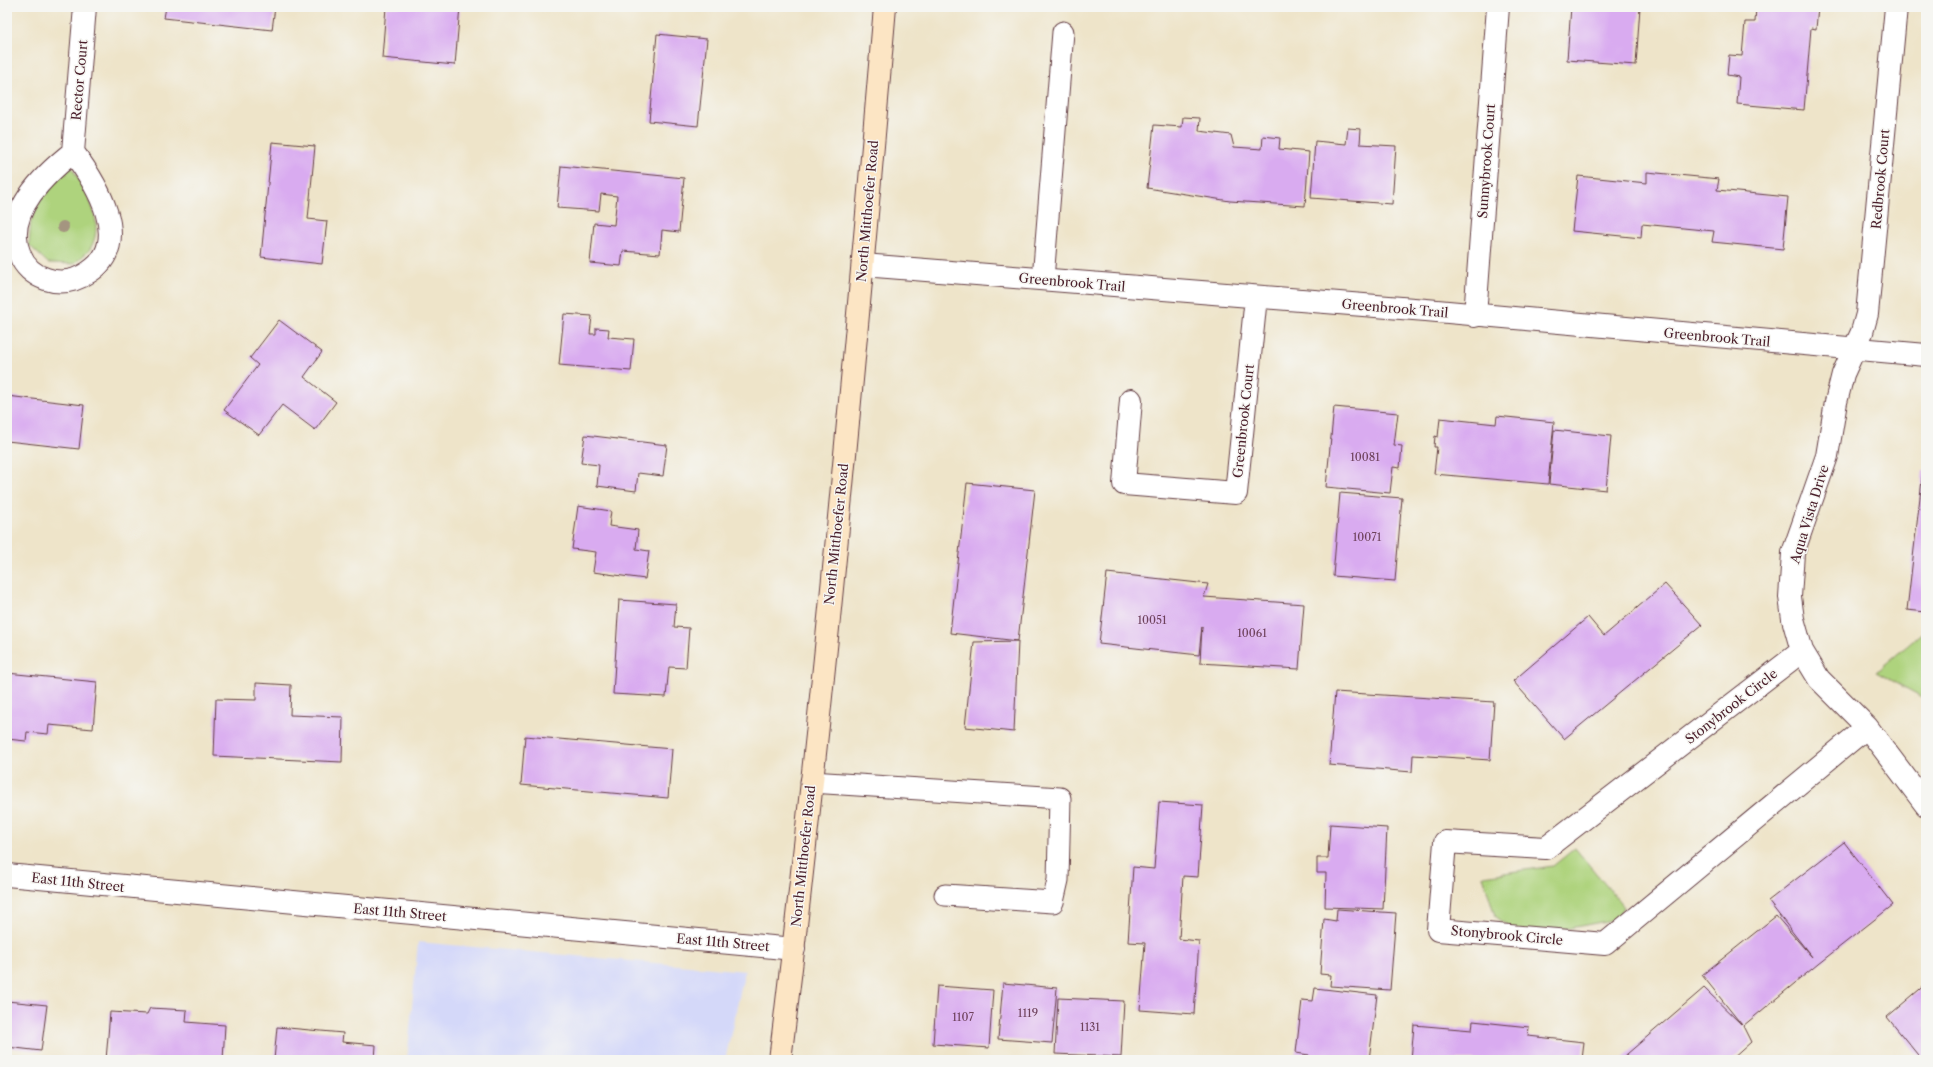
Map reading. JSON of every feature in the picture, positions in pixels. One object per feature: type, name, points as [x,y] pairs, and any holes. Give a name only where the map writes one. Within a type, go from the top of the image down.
[{"type":"main road","name":"North Mitthoefer Road","points":[[780,1060],[794,949],[863,265],[885,7]]},
{"type":"street","name":"Rector Court","points":[[73,152],[85,7]]},
{"type":"street","name":"Sunnybrook Court","points":[[1475,316],[1498,7]]},
{"type":"street","name":"Redbrook Court","points":[[1853,349],[1864,327],[1869,305],[1896,7]]},
{"type":"street","points":[[73,152],[91,176],[101,197],[108,219],[108,245],[105,255],[97,267],[83,276],[68,282],[46,279],[27,267],[21,258],[15,237],[17,221],[28,198],[50,172],[73,152]]},
{"type":"street","name":"Greenbrook Trail","points":[[863,265],[1426,310],[1475,316],[1926,355]]},
{"type":"street","name":"Greenbrook Court","points":[[1131,400],[1124,484],[1236,493],[1256,297]]},
{"type":"street","name":"Aqua Vista Drive","points":[[1853,349],[1838,389],[1827,456],[1796,543],[1792,564],[1790,597],[1802,651],[1820,679],[1867,727],[1926,805]]},
{"type":"street","name":"Stonybrook Circle","points":[[1802,651],[1546,848],[1445,842],[1438,930],[1605,944],[1867,727]]},
{"type":"street","name":"East 11th Street","points":[[7,875],[794,949]]},
{"type":"lane","points":[[1043,279],[1063,32]]},
{"type":"lane","points":[[811,782],[1060,798],[1058,880],[1053,902],[945,895]]},
{"type":"shaded area","points":[[418,942],[745,971],[725,1060],[407,1060]]},
{"type":"green space","points":[[71,166],[92,206],[95,216],[95,238],[87,253],[74,264],[48,263],[29,245],[31,221],[43,195]]},
{"type":"green space","points":[[1926,630],[1926,699],[1876,672]]},
{"type":"green space","points":[[1575,848],[1624,907],[1617,919],[1523,937],[1495,916],[1483,876],[1553,866]]},
{"type":"building","points":[[166,7],[275,7],[272,30],[164,18]]},
{"type":"building","points":[[386,7],[460,7],[455,65],[382,58]]},
{"type":"building","points":[[1571,7],[1640,7],[1636,65],[1567,60]]},
{"type":"building","points":[[1756,7],[1818,7],[1816,29],[1811,28],[1804,110],[1737,104],[1739,77],[1727,75],[1729,55],[1742,56],[1745,22],[1755,22]]},
{"type":"building","points":[[657,34],[707,39],[698,126],[649,121]]},
{"type":"building","points":[[1183,117],[1200,118],[1199,131],[1231,135],[1234,147],[1262,149],[1263,136],[1280,138],[1279,149],[1309,152],[1305,206],[1230,201],[1147,188],[1154,125],[1182,127]]},
{"type":"building","points":[[1348,128],[1361,129],[1360,144],[1396,146],[1392,204],[1311,198],[1315,141],[1346,144]]},
{"type":"building","points":[[272,142],[315,146],[308,219],[327,221],[322,264],[261,257]]},
{"type":"building","points":[[561,166],[684,178],[679,232],[662,230],[660,254],[623,251],[621,266],[590,263],[594,223],[614,225],[617,196],[601,194],[599,211],[557,208]]},
{"type":"building","points":[[1647,172],[1719,179],[1717,190],[1788,197],[1783,249],[1712,242],[1714,231],[1642,224],[1641,238],[1572,231],[1578,176],[1647,183]]},
{"type":"building","points":[[564,314],[592,316],[590,334],[596,334],[596,328],[609,329],[608,337],[634,339],[631,371],[559,365]]},
{"type":"building","points":[[279,320],[322,352],[304,377],[336,402],[315,430],[282,405],[259,435],[224,410],[258,365],[250,358]]},
{"type":"building","points":[[7,396],[84,405],[79,449],[7,441]]},
{"type":"building","points":[[1334,407],[1398,413],[1394,445],[1402,446],[1400,468],[1393,467],[1390,493],[1326,487]]},
{"type":"building","points":[[1497,416],[1554,422],[1548,484],[1434,474],[1437,447],[1434,447],[1435,436],[1438,437],[1440,418],[1496,424]]},
{"type":"building","points":[[1554,430],[1611,436],[1606,490],[1549,484]]},
{"type":"building","points":[[585,435],[667,445],[663,476],[638,473],[636,491],[597,486],[599,465],[581,463]]},
{"type":"building","points":[[1923,471],[1926,471],[1926,612],[1907,610]]},
{"type":"building","points":[[967,483],[1035,490],[1018,641],[950,633]]},
{"type":"building","points":[[1340,493],[1402,498],[1395,581],[1333,576]]},
{"type":"building","points":[[578,506],[611,511],[609,526],[638,530],[636,549],[649,551],[645,579],[593,572],[596,552],[572,549]]},
{"type":"building","points":[[1107,573],[1208,584],[1204,597],[1304,604],[1299,669],[1200,663],[1202,626],[1199,655],[1099,644]]},
{"type":"building","points":[[1665,584],[1702,625],[1564,739],[1513,681],[1588,617],[1604,636]]},
{"type":"building","points":[[619,600],[676,604],[674,627],[689,628],[686,668],[669,667],[666,697],[613,694]]},
{"type":"building","points":[[1018,641],[1014,732],[965,727],[974,642]]},
{"type":"building","points":[[7,673],[97,682],[93,729],[49,725],[48,734],[27,732],[26,741],[7,739]]},
{"type":"building","points":[[256,683],[291,685],[290,715],[343,717],[342,762],[214,756],[216,699],[256,700]]},
{"type":"building","points":[[1335,692],[1494,702],[1490,760],[1413,755],[1412,772],[1329,765]]},
{"type":"building","points":[[525,736],[672,749],[668,798],[521,785]]},
{"type":"building","points":[[1159,802],[1203,805],[1198,877],[1183,876],[1179,939],[1199,941],[1194,1014],[1140,1010],[1145,943],[1128,942],[1133,867],[1154,869]]},
{"type":"building","points":[[1330,824],[1387,828],[1383,909],[1325,907],[1326,873],[1317,873],[1317,858],[1328,858]]},
{"type":"building","points":[[1844,842],[1893,905],[1743,1026],[1751,1042],[1731,1060],[1620,1060],[1704,988],[1742,1025],[1702,975],[1776,916],[1812,957],[1768,901]]},
{"type":"building","points":[[1337,909],[1396,913],[1390,990],[1330,986],[1331,975],[1320,974],[1324,919],[1336,921]]},
{"type":"building","points":[[1003,983],[1057,988],[1052,1043],[998,1039]]},
{"type":"building","points":[[1926,984],[1926,1060],[1922,1060],[1887,1017]]},
{"type":"building","points":[[937,986],[993,990],[989,1048],[933,1044]]},
{"type":"building","points":[[1315,988],[1377,995],[1369,1060],[1308,1060],[1309,1055],[1296,1053],[1302,1000],[1313,1001]]},
{"type":"building","points":[[1058,998],[1124,1001],[1121,1057],[1055,1054]]},
{"type":"building","points":[[7,1001],[47,1005],[41,1051],[7,1047]]},
{"type":"building","points":[[150,1008],[187,1010],[186,1022],[225,1025],[223,1060],[106,1060],[110,1012],[147,1014]]},
{"type":"building","points":[[1473,1021],[1529,1027],[1528,1036],[1584,1042],[1582,1060],[1411,1060],[1414,1025],[1472,1030]]},
{"type":"building","points":[[277,1027],[343,1033],[342,1042],[376,1045],[375,1060],[274,1060]]}]
